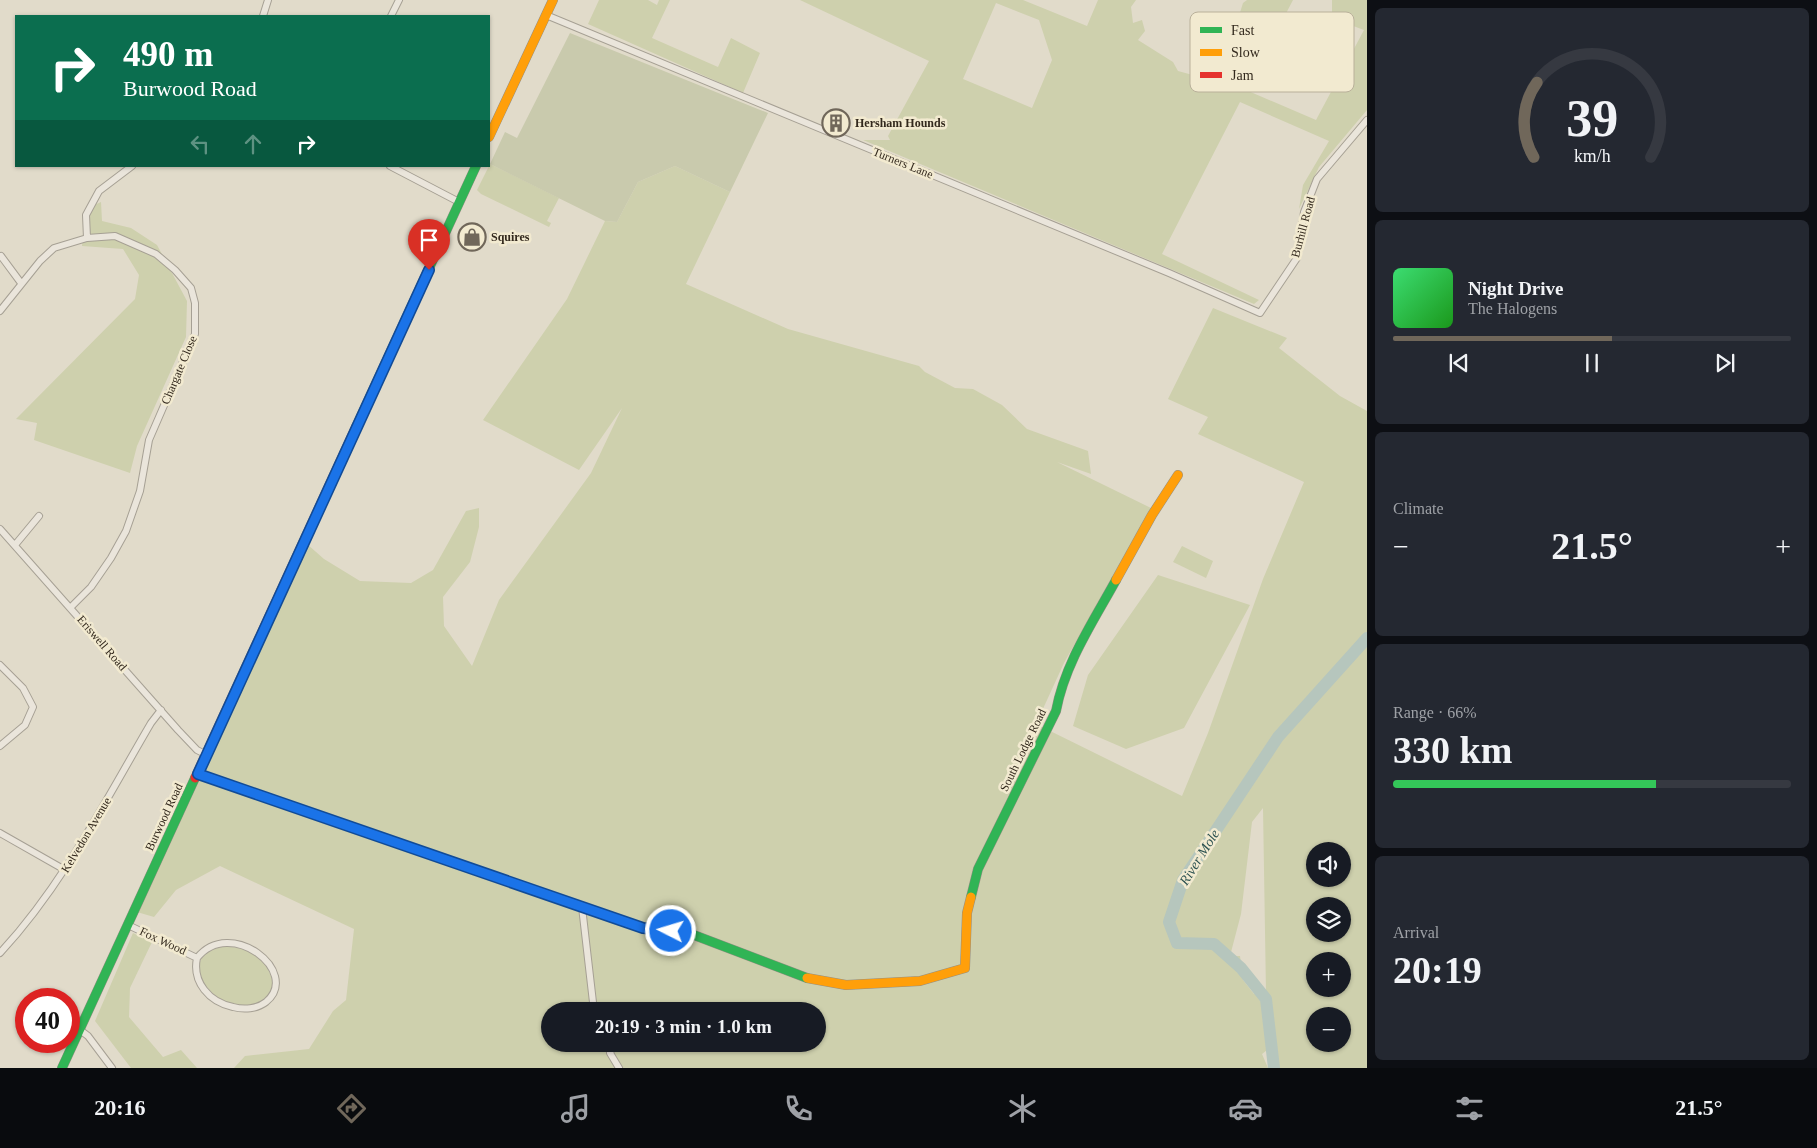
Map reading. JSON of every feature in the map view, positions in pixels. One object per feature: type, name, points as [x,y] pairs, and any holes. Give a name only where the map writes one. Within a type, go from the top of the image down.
[{"type":"street","points":[[263,15],[268,0]]},
{"type":"street","points":[[392,15],[399,0]]},
{"type":"street","points":[[490,135],[553,0]]},
{"type":"street","name":"Turners Lane","points":[[546,15],[1169,272],[1260,313]]},
{"type":"street","name":"Burhill Road","points":[[1260,313],[1297,258],[1304,212],[1317,179],[1367,120]]},
{"type":"street","points":[[87,238],[86,215],[99,191],[131,167]]},
{"type":"street","points":[[392,167],[459,202]]},
{"type":"street","name":"Burwood Road","points":[[80,1030],[476,167]]},
{"type":"street","name":"Chargate Close","points":[[0,311],[21,283],[54,248],[87,238],[114,236],[156,254],[175,270],[190,288],[196,323],[192,342],[149,440],[140,491],[126,531],[111,558],[91,587],[71,607]]},
{"type":"street","points":[[1,256],[21,283]]},
{"type":"street","name":"South Lodge Road","points":[[582,907],[643,928],[686,932],[816,981],[846,985],[920,981],[965,968],[967,913],[978,869],[1056,711],[1060,689],[1070,664],[1152,515],[1178,475]]},
{"type":"street","points":[[15,545],[39,516]]},
{"type":"street","name":"Eriswell Road","points":[[0,529],[195,748],[207,755]]},
{"type":"street","points":[[0,665],[23,688],[33,707],[25,725],[0,746]]},
{"type":"street","name":"Kelvedon Avenue","points":[[0,953],[43,903],[65,870],[161,710]]},
{"type":"street","points":[[198,774],[582,907],[593,1002]]},
{"type":"street","points":[[0,833],[65,870]]},
{"type":"street","name":"Fox Wood","points":[[128,925],[197,958]]},
{"type":"street","name":"Fox Wood","points":[[224,942],[240,944],[253,949],[267,960],[273,970],[275,986],[272,996],[264,1004],[252,1008],[239,1008],[222,1003],[207,993],[199,982],[195,971],[197,958],[206,948],[224,942]]},
{"type":"street","points":[[80,1030],[88,1036],[112,1068]]},
{"type":"street","name":"Burwood Road","points":[[62,1068],[69,1053]]},
{"type":"street","points":[[610,1053],[619,1068]]},
{"type":"green space","points":[[599,0],[648,0],[657,5],[659,0],[670,0],[652,38],[718,67],[731,38],[760,53],[743,93],[588,24]]},
{"type":"green space","points":[[800,0],[1023,0],[1087,26],[1098,0],[1136,0],[1131,7],[1133,23],[1142,20],[1145,31],[1138,40],[1173,62],[1178,71],[1190,74],[1190,92],[1251,92],[1316,120],[1331,92],[1354,92],[1354,49],[1364,30],[1354,26],[1354,12],[1332,12],[1332,0],[1367,0],[1367,110],[1319,167],[1299,209],[1303,185],[1329,141],[1240,102],[1162,254],[1259,300],[1254,304],[863,140],[890,140],[888,136],[929,61]],"holes":[[[996,3],[1039,20],[1052,60],[1032,108],[963,79]]]},
{"type":"green space","points":[[1247,0],[1293,0],[1287,12],[1240,12],[1243,3]]},
{"type":"green space","points":[[570,33],[768,113],[730,192],[675,166],[638,182],[617,222],[605,221],[490,164],[505,132],[517,138]]},
{"type":"green space","points":[[490,164],[559,198],[547,221],[551,223],[549,227],[481,194],[477,190]]},
{"type":"green space","points":[[675,166],[730,192],[686,284],[788,329],[919,366],[925,372],[955,388],[973,389],[1002,405],[1027,429],[1088,451],[1091,474],[1057,462],[1151,508],[1064,663],[1036,724],[1182,796],[1208,733],[1263,579],[1304,482],[1198,434],[1208,417],[1168,399],[1213,308],[1287,338],[1279,348],[1340,396],[1367,411],[1367,1068],[1274,1068],[1271,1047],[1262,1054],[1268,1068],[234,1068],[245,1056],[309,1049],[333,1011],[346,1000],[354,929],[220,866],[176,890],[154,917],[137,912],[307,544],[324,559],[360,581],[411,583],[433,570],[466,511],[479,508],[479,527],[470,562],[443,597],[444,626],[472,666],[499,600],[591,473],[622,408],[579,470],[483,420],[567,299],[605,221],[617,222],[638,182]],"holes":[[[1263,808],[1266,993],[1254,994],[1243,980],[1240,956],[1230,956],[1241,914],[1252,822]]]},
{"type":"green space","points":[[101,202],[102,221],[131,228],[157,245],[187,301],[186,337],[137,446],[130,473],[34,440],[37,423],[16,419],[135,299],[139,275],[123,249],[82,246],[85,209]]},
{"type":"green space","points":[[1182,546],[1213,561],[1206,578],[1173,562]]},
{"type":"green space","points":[[1158,575],[1250,605],[1184,728],[1126,749],[1073,726],[1088,675]]},
{"type":"green space","points":[[133,933],[152,942],[130,988],[129,1017],[163,1057],[181,1050],[197,1068],[131,1068],[95,1021]]},
{"type":"green space","points":[[221,947],[231,947],[249,952],[263,962],[272,978],[273,988],[263,1001],[250,1007],[235,1006],[221,999],[209,989],[201,978],[199,965],[205,955]]},
{"type":"waterway","name":"River Mole","points":[[1274,1068],[1266,999],[1241,968],[1214,944],[1177,943],[1169,922],[1183,880],[1278,737],[1367,638]]},
{"type":"traffic: fast","points":[[356,427],[476,167]]},
{"type":"traffic: fast","points":[[971,897],[978,869],[1056,711],[1060,693],[1073,660],[1089,627],[1116,580]]},
{"type":"traffic: fast","points":[[62,1068],[195,778]]},
{"type":"traffic: fast","points":[[562,900],[643,928],[686,932],[807,978]]},
{"type":"traffic: slow","points":[[490,135],[553,0]]},
{"type":"traffic: slow","points":[[1116,580],[1152,515],[1178,475]]},
{"type":"traffic: slow","points":[[807,978],[846,985],[920,981],[965,968],[967,913],[971,897]]},
{"type":"traffic: jam","points":[[195,778],[356,427]]},
{"type":"traffic: jam","points":[[198,774],[562,900]]},
{"type":"place","name":"Hersham Hounds","points":[[836,123]]},
{"type":"place","name":"Squires","points":[[472,237]]},
{"type":"route","points":[[429,270],[198,774],[643,928],[671,931]]}]
